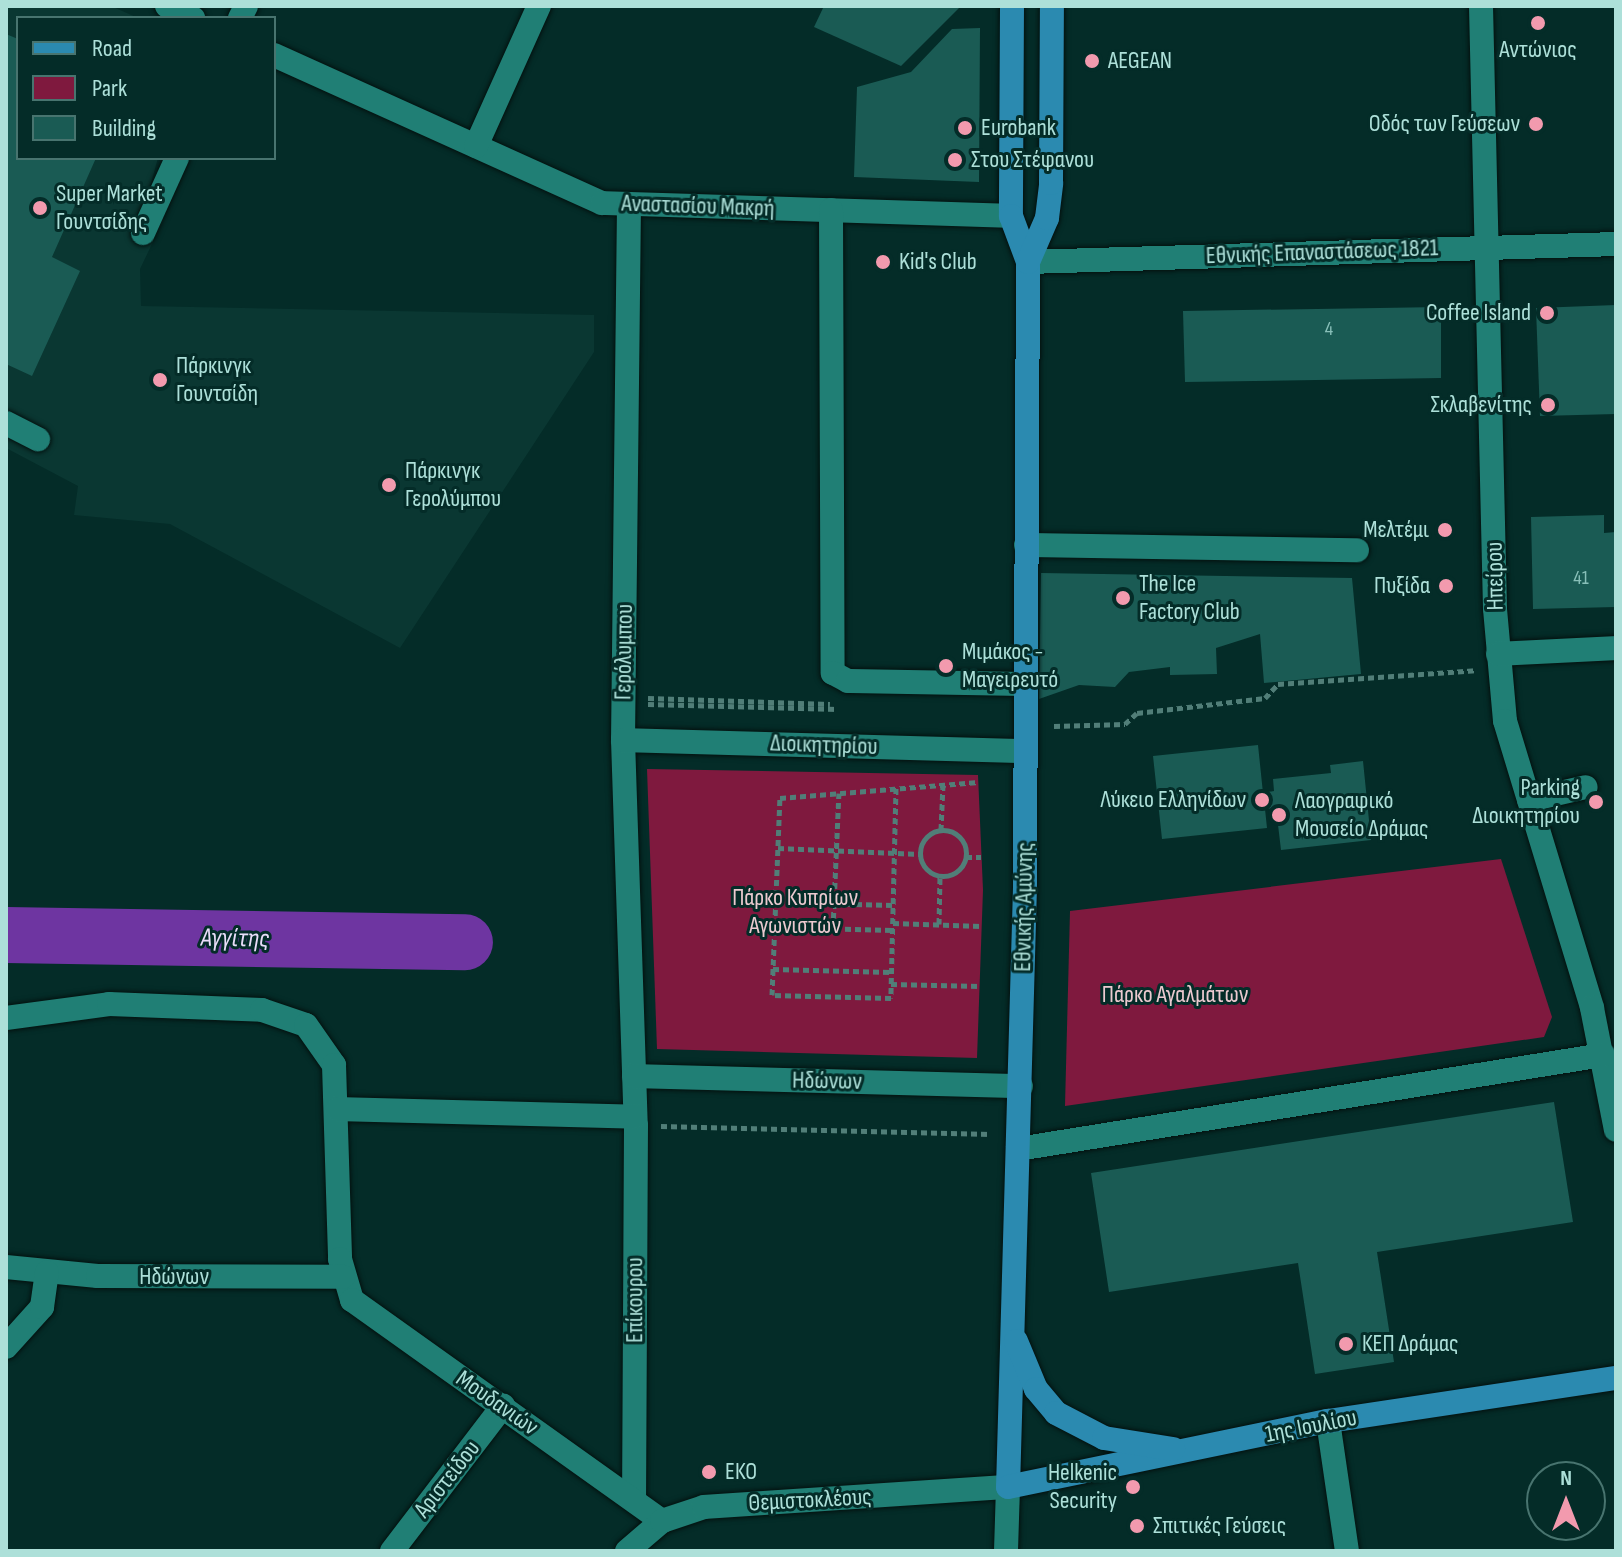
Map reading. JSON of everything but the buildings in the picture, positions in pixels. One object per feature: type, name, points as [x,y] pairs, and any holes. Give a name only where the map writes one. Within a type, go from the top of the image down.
[{"type":"main road","name":"Εθνικής Αμύνης","points":[[1008,1487],[1021,1086],[1028,262],[1011,216],[1012,6]]},
{"type":"main road","name":"Εθνικής Αμύνης","points":[[1028,262],[1047,218],[1051,183],[1052,6]]},
{"type":"main road","points":[[1012,1328],[1036,1389],[1056,1413],[1104,1438],[1191,1451]]},
{"type":"main road","name":"1ης Ιουλίου","points":[[1008,1487],[1328,1421],[1616,1378]]},
{"type":"street","points":[[167,6],[189,16]]},
{"type":"street","points":[[476,146],[539,6]]},
{"type":"street","name":"Ηπείρου","points":[[1481,6],[1499,661],[1505,721],[1603,1055],[1616,1130]]},
{"type":"street","name":"Αναστασίου Μακρή","points":[[276,56],[602,203],[1011,216]]},
{"type":"street","points":[[143,233],[176,160]]},
{"type":"street","name":"Γερόλυμπου","points":[[629,204],[623,740],[635,1114]]},
{"type":"street","points":[[831,210],[833,673],[848,681],[1025,684]]},
{"type":"street","name":"Εθνικής Επαναστάσεως 1821","points":[[1028,262],[1616,244]]},
{"type":"street","points":[[6,423],[38,439]]},
{"type":"street","points":[[1026,545],[1357,550]]},
{"type":"street","points":[[1499,661],[1616,648]]},
{"type":"street","name":"Διοικητηρίου","points":[[623,740],[1025,739]]},
{"type":"street","points":[[1529,800],[1586,787]]},
{"type":"street","points":[[6,1018],[109,1004],[291,1016],[330,1052],[338,1109],[343,1277]]},
{"type":"street","points":[[1019,1142],[1603,1055]]},
{"type":"street","name":"Ηδώνων","points":[[634,1076],[1021,1086]]},
{"type":"street","points":[[338,1109],[635,1114]]},
{"type":"street","name":"Επίκουρου","points":[[634,1500],[635,1114]]},
{"type":"street","name":"Ηδώνων","points":[[6,1267],[47,1272],[343,1277]]},
{"type":"street","points":[[6,1347],[42,1307],[47,1272]]},
{"type":"street","name":"Μουδανιών","points":[[343,1277],[357,1305],[662,1521]]},
{"type":"street","name":"Αριστείδου","points":[[392,1551],[503,1406]]},
{"type":"street","points":[[1328,1421],[1347,1551]]},
{"type":"street","name":"Θεμιστοκλέους","points":[[627,1551],[662,1521],[728,1504],[1008,1487]]},
{"type":"street","name":"Εθνικής Αμύνης","points":[[1006,1551],[1008,1487]]},
{"type":"path","points":[[1025,739],[1125,724],[1137,713],[1265,698],[1278,684],[1499,661]]},
{"type":"path","name":"Διοικητηρίου","points":[[624,700],[854,707]]},
{"type":"path","points":[[896,788],[891,998],[772,995],[780,798],[896,788],[978,782]]},
{"type":"path","points":[[941,830],[943,785]]},
{"type":"path","points":[[833,928],[839,793]]},
{"type":"path","points":[[941,830],[960,837],[966,857],[958,872],[940,877],[926,870],[920,854],[927,836],[941,830]]},
{"type":"path","points":[[778,848],[920,854]]},
{"type":"path","points":[[966,857],[981,857]]},
{"type":"path","points":[[939,924],[940,877]]},
{"type":"path","points":[[776,902],[893,905]]},
{"type":"path","points":[[775,927],[981,926]]},
{"type":"path","points":[[773,969],[891,972]]},
{"type":"path","points":[[891,984],[980,986]]},
{"type":"path","points":[[635,1114],[1019,1142]]},
{"type":"shaded area","points":[[6,6],[111,6],[134,16],[16,16],[16,160],[157,160],[145,205],[164,219],[140,269],[141,306],[594,315],[594,352],[400,648],[170,524],[74,515],[78,486],[6,448]]},
{"type":"green space","name":"Πάρκο Κυπρίων Αγωνιστών","points":[[647,769],[978,775],[983,890],[977,1058],[657,1049]]},
{"type":"green space","name":"Πάρκο Αγαλμάτων","points":[[1501,859],[1552,1017],[1544,1037],[1065,1106],[1070,911]]},
{"type":"waterway","name":"Αγγίτης","points":[[6,935],[465,942]]},
{"type":"place","name":"Αντώνιος","points":[[1538,23]]},
{"type":"place","name":"AEGEAN","points":[[1092,61]]},
{"type":"place","name":"Οδός των Γεύσεων","points":[[1536,124]]},
{"type":"place","name":"Eurobank","points":[[965,128]]},
{"type":"place","name":"Στου Στέφανου","points":[[955,160]]},
{"type":"place","name":"Super Market Γουντσίδης","points":[[40,208]]},
{"type":"place","name":"Kid's Club","points":[[883,262]]},
{"type":"place","name":"Coffee Island","points":[[1547,313]]},
{"type":"place","name":"Πάρκινγκ Γουντσίδη","points":[[160,380]]},
{"type":"place","name":"Σκλαβενίτης","points":[[1548,405]]},
{"type":"place","name":"Πάρκινγκ Γερολύμπου","points":[[389,485]]},
{"type":"place","name":"Μελτέμι","points":[[1445,530]]},
{"type":"place","name":"Πυξίδα","points":[[1446,586]]},
{"type":"place","name":"The Ice Factory Club","points":[[1123,598]]},
{"type":"place","name":"Μιμάκος - Μαγειρευτό","points":[[946,666]]},
{"type":"place","name":"Λύκειο Ελληνίδων","points":[[1262,800]]},
{"type":"place","name":"Parking Διοικητηρίου","points":[[1596,802]]},
{"type":"place","name":"Λαογραφικό Μουσείο Δράμας","points":[[1279,815]]},
{"type":"place","name":"ΚΕΠ Δράμας","points":[[1346,1344]]},
{"type":"place","name":"ΕΚΟ","points":[[709,1472]]},
{"type":"place","name":"Helkenic Security","points":[[1133,1487]]},
{"type":"place","name":"Σπιτικές Γεύσεις","points":[[1137,1526]]}]
